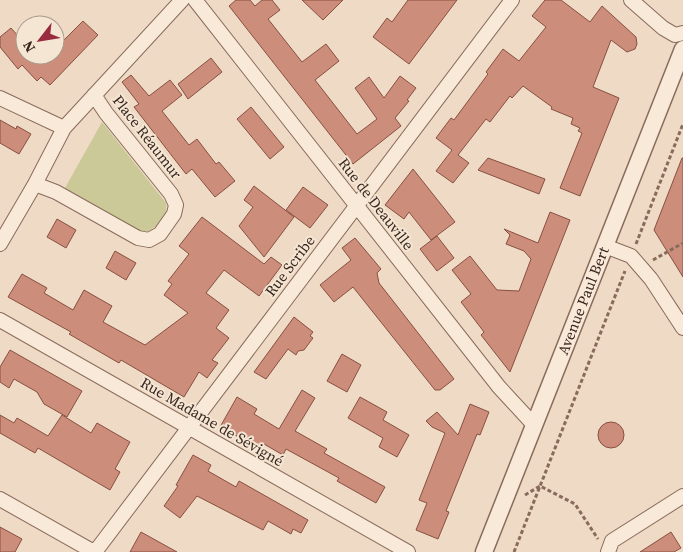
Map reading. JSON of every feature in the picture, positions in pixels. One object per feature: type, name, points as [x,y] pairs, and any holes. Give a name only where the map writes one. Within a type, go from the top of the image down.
[{"type":"street","points":[[0,244],[35,184],[64,128],[182,0]]},
{"type":"street","name":"Rue de Deauville","points":[[195,0],[499,387],[534,425]]},
{"type":"street","name":"Rue Scribe","points":[[94,552],[190,428],[512,0]]},
{"type":"street","points":[[631,0],[663,28],[675,35],[683,33]]},
{"type":"street","name":"Avenue Paul Bert","points":[[484,552],[683,49]]},
{"type":"street","name":"Place Réaumur","points":[[35,184],[56,192],[138,238],[149,240],[160,234],[174,214],[176,205],[171,194],[106,113],[94,95]]},
{"type":"street","points":[[0,98],[64,128]]},
{"type":"street","points":[[605,246],[631,256],[651,279],[683,328]]},
{"type":"street","name":"Rue Madame de Sévigné","points":[[0,320],[408,552]]},
{"type":"street","points":[[607,546],[683,496]]},
{"type":"street","points":[[0,499],[94,552]]},
{"type":"path","points":[[514,552],[683,124]]},
{"type":"path","points":[[640,267],[683,243]]},
{"type":"path","points":[[524,495],[540,486]]},
{"type":"path","points":[[540,486],[575,504],[607,546]]},
{"type":"shaded area","points":[[102,122],[166,203],[165,214],[161,222],[144,233],[65,188]]},
{"type":"building","points":[[236,0],[250,0],[255,6],[262,0],[272,0],[280,10],[268,19],[302,62],[326,44],[339,61],[315,80],[357,134],[377,119],[355,88],[369,77],[384,98],[400,76],[416,88],[407,100],[409,101],[395,118],[401,126],[353,164],[229,6]]},
{"type":"building","points":[[302,0],[343,0],[323,20]]},
{"type":"building","points":[[408,0],[457,0],[409,64],[373,37],[387,18],[392,22]]},
{"type":"building","points":[[545,0],[561,0],[590,22],[602,6],[636,37],[637,44],[635,49],[627,52],[611,40],[593,87],[619,98],[580,196],[560,188],[582,133],[578,131],[580,128],[571,124],[573,118],[551,109],[552,107],[523,86],[512,98],[510,96],[490,122],[486,119],[458,155],[469,163],[453,183],[436,171],[452,150],[436,138],[451,118],[454,120],[488,74],[486,72],[503,49],[519,61],[546,27],[532,16]]},
{"type":"building","points":[[83,21],[98,35],[50,85],[41,77],[37,81],[22,65],[65,65],[65,39]]},
{"type":"building","points":[[11,28],[15,33],[15,65],[22,65],[18,69],[0,47],[0,37]]},
{"type":"building","points":[[211,58],[222,72],[188,99],[178,84]]},
{"type":"building","points":[[131,75],[149,96],[170,80],[182,95],[162,111],[189,145],[197,139],[216,164],[219,162],[235,181],[215,197],[192,169],[186,174],[134,107],[139,104],[122,82]]},
{"type":"building","points":[[251,107],[284,147],[270,159],[237,119]]},
{"type":"building","points":[[0,120],[16,129],[17,126],[31,134],[19,154],[0,143]]},
{"type":"building","points":[[488,158],[545,179],[539,194],[478,170]]},
{"type":"building","points":[[683,158],[683,277],[654,230]]},
{"type":"building","points":[[413,169],[455,222],[431,240],[409,212],[404,219],[385,205]]},
{"type":"building","points":[[254,186],[294,217],[264,257],[239,226],[253,207],[244,200]]},
{"type":"building","points":[[303,187],[328,205],[310,228],[286,210]]},
{"type":"building","points":[[550,212],[570,220],[510,372],[481,335],[484,332],[461,302],[471,294],[452,270],[470,256],[497,290],[519,291],[531,259],[524,251],[506,244],[510,235],[504,229],[538,243]]},
{"type":"building","points":[[202,217],[264,264],[271,257],[282,265],[259,296],[224,270],[206,293],[229,310],[216,328],[229,338],[212,360],[218,363],[207,378],[199,372],[184,397],[121,360],[119,363],[69,334],[71,332],[8,297],[22,274],[47,288],[44,293],[73,310],[84,290],[112,306],[103,322],[145,345],[188,313],[164,295],[172,284],[168,281],[189,254],[179,246]]},
{"type":"building","points":[[57,219],[76,230],[66,248],[47,237]]},
{"type":"building","points":[[437,236],[454,258],[437,271],[420,249]]},
{"type":"building","points":[[355,238],[381,269],[377,273],[379,283],[454,379],[440,390],[435,390],[353,287],[334,302],[320,285],[351,260],[342,248]]},
{"type":"building","points":[[115,251],[136,263],[126,280],[106,268]]},
{"type":"building","points":[[294,317],[313,332],[310,336],[313,338],[304,350],[298,351],[296,355],[288,349],[266,379],[254,372]]},
{"type":"building","points":[[10,350],[82,391],[67,417],[44,404],[37,392],[14,379],[9,388],[0,382],[0,367]]},
{"type":"building","points":[[342,354],[361,365],[347,392],[327,381]]},
{"type":"building","points":[[302,390],[315,398],[295,431],[327,449],[324,453],[385,487],[376,503],[337,481],[339,478],[286,449],[283,455],[264,444],[261,449],[220,427],[237,397],[257,409],[254,414],[279,429]]},
{"type":"building","points":[[360,397],[387,412],[383,420],[409,435],[397,457],[379,447],[383,438],[348,418]]},
{"type":"building","points":[[470,404],[489,412],[480,435],[477,434],[446,511],[449,512],[438,539],[416,530],[427,503],[419,500],[445,433],[432,427],[426,421],[437,412],[458,435]]},
{"type":"building","points":[[0,415],[14,423],[17,418],[48,436],[62,415],[91,433],[97,423],[130,442],[115,469],[120,472],[110,490],[38,448],[35,453],[0,433]]},
{"type":"building","points":[[611,422],[620,426],[624,435],[620,444],[611,448],[602,444],[598,435],[602,426]]},
{"type":"building","points":[[193,455],[211,465],[208,471],[236,487],[239,481],[308,520],[301,533],[293,529],[291,534],[268,521],[263,530],[197,496],[180,518],[164,506],[178,486],[176,485]]},
{"type":"building","points":[[0,527],[22,539],[15,552],[0,552]]},
{"type":"building","points":[[141,532],[177,552],[130,552]]},
{"type":"building","points":[[671,532],[681,548],[674,552],[640,552]]}]
